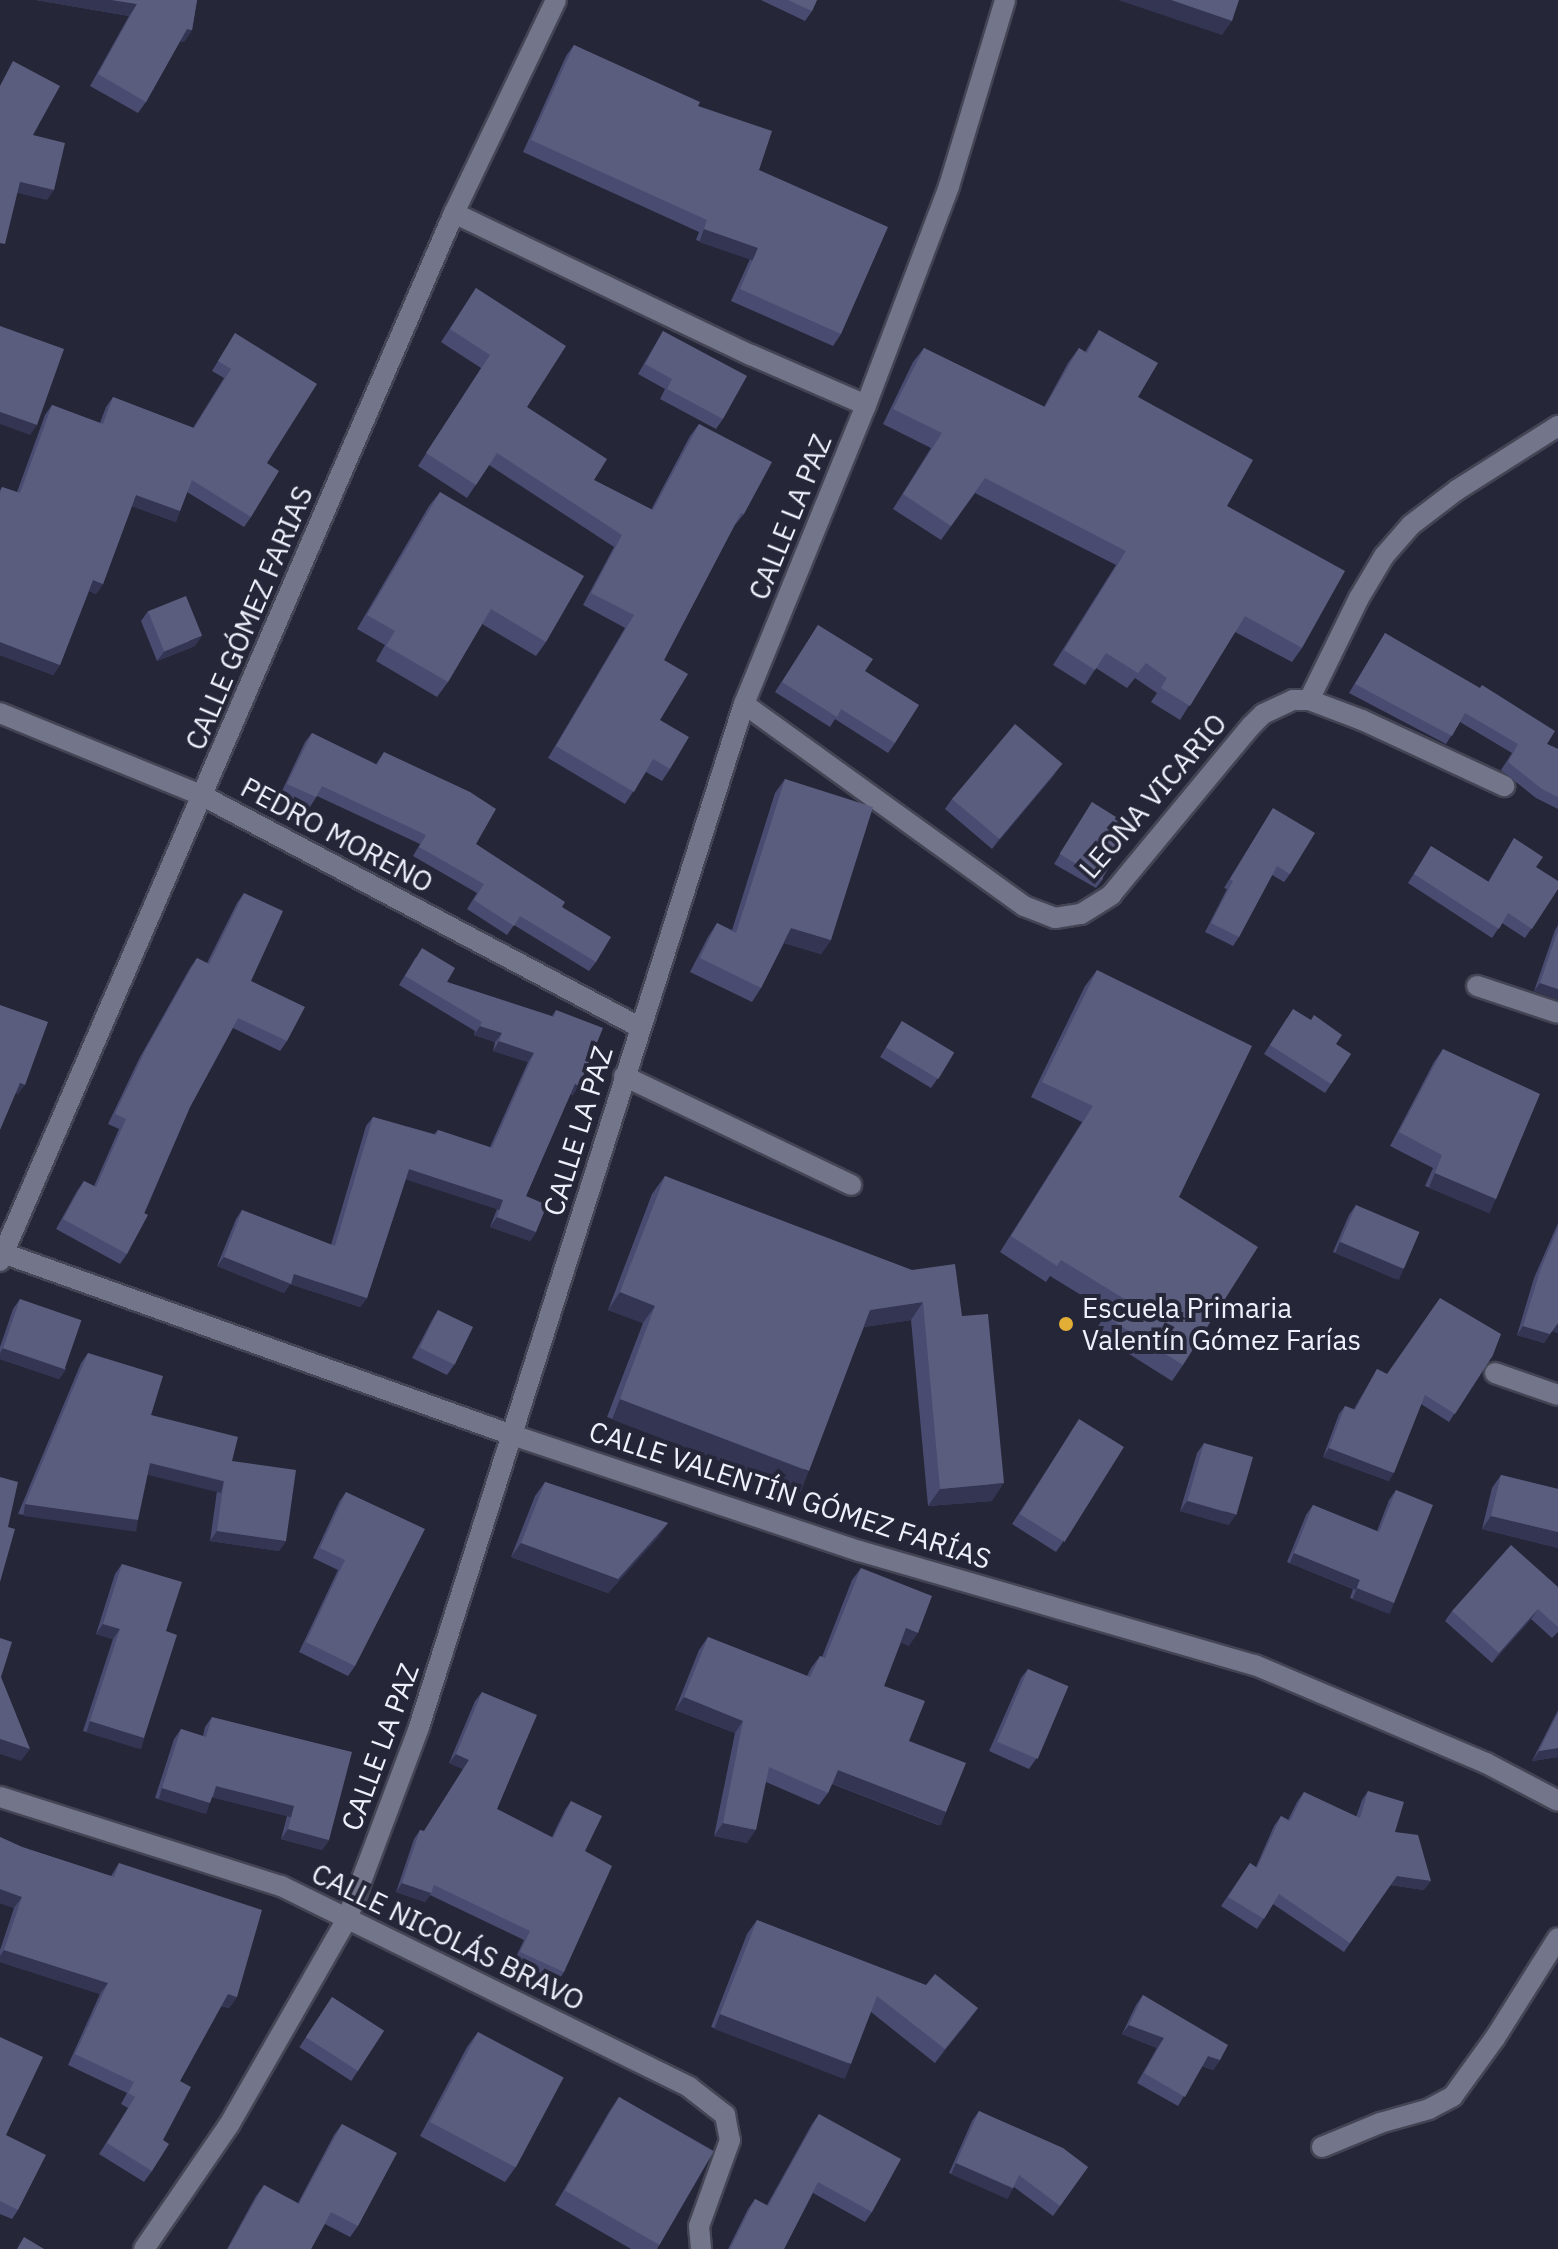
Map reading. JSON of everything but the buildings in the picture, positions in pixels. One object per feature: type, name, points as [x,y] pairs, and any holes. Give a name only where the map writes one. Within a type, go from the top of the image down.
[{"type":"street","name":"CALLE GÓMEZ FARIAS","points":[[1,1255],[454,213],[556,0]]},
{"type":"street","name":"CALLE LA PAZ","points":[[144,2249],[229,2125],[347,1919],[419,1727],[744,704],[866,405],[949,186],[1005,0]]},
{"type":"street","points":[[454,213],[751,355],[866,405]]},
{"type":"street","points":[[1504,786],[1362,720],[1309,700],[1365,587],[1384,556],[1411,525],[1457,490],[1558,426]]},
{"type":"street","name":"LEONA VICARIO","points":[[744,704],[1024,906],[1055,918],[1081,914],[1111,895],[1263,714],[1293,700],[1309,700]]},
{"type":"street","name":"PEDRO MORENO","points":[[0,713],[203,796],[639,1027]]},
{"type":"street","points":[[1477,986],[1558,1013]]},
{"type":"street","points":[[624,1076],[851,1185]]},
{"type":"street","name":"CALLE VALENTÍN GÓMEZ FARÍAS","points":[[1,1255],[512,1435],[859,1551],[1255,1665],[1486,1763],[1558,1801]]},
{"type":"street","points":[[1495,1373],[1558,1395]]},
{"type":"street","name":"CALLE NICOLÁS BRAVO","points":[[0,1797],[281,1886],[689,2087],[725,2115],[730,2140],[699,2226],[701,2249]]},
{"type":"street","points":[[1322,2147],[1380,2123],[1429,2109],[1453,2096],[1495,2038],[1558,1938]]},
{"type":"place","name":"Escuela Primaria Valentín Gómez Farías","points":[[1066,1324]]}]
